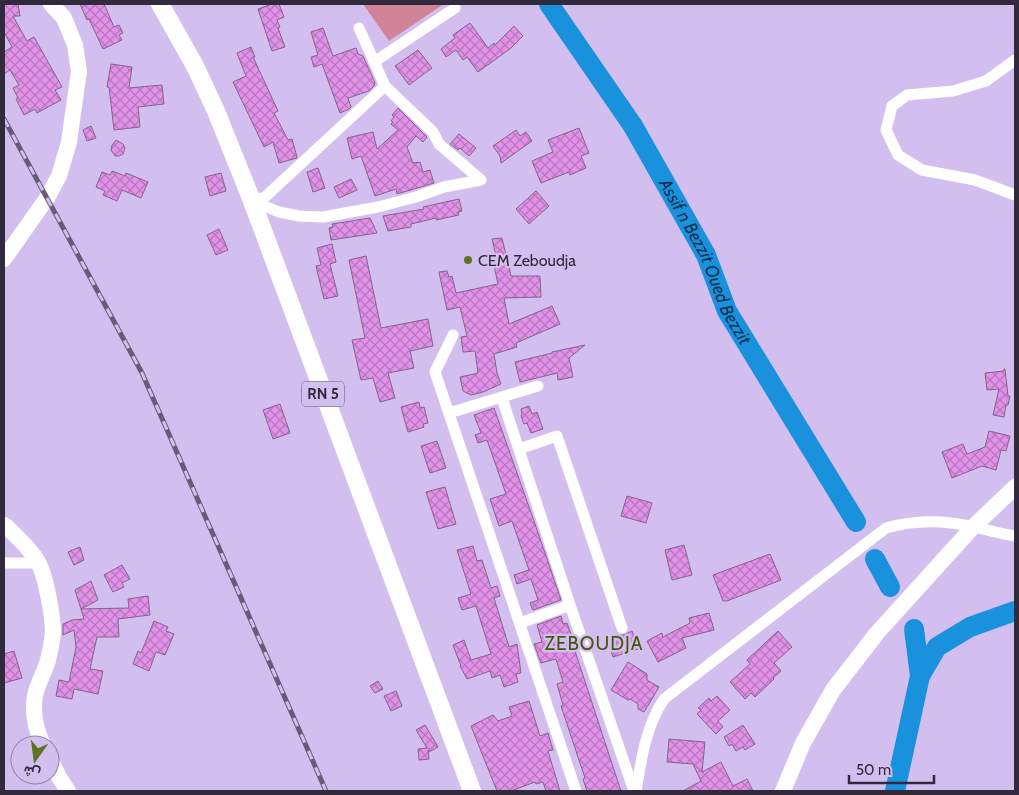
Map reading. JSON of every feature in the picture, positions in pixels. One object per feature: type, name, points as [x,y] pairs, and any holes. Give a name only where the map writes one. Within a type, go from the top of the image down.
[{"type":"main road","points":[[4,260],[47,198],[59,176],[69,142],[79,71],[75,45],[64,18],[52,4]]},
{"type":"main road","name":"RN 5","points":[[160,4],[195,66],[216,111],[252,201],[472,791]]},
{"type":"main road","points":[[783,791],[803,743],[833,690],[877,633],[973,527],[1015,487]]},
{"type":"main road","points":[[4,525],[28,548],[38,563],[49,600],[53,633],[48,661],[35,696],[34,714],[38,735]]},
{"type":"main road","points":[[60,779],[68,791]]},
{"type":"street","points":[[374,62],[455,8]]},
{"type":"street","points":[[252,201],[279,212],[299,216],[323,216],[378,207],[444,187],[481,180],[439,144],[433,132],[385,86],[359,28]]},
{"type":"street","points":[[1015,60],[986,81],[953,91],[907,95],[892,106],[886,130],[898,155],[922,170],[975,180],[1015,195]]},
{"type":"street","points":[[252,201],[266,197],[385,86]]},
{"type":"street","points":[[453,335],[435,372],[576,791]]},
{"type":"street","points":[[449,413],[538,386]]},
{"type":"street","points":[[502,398],[570,605],[635,791]]},
{"type":"street","points":[[518,448],[557,436],[622,628]]},
{"type":"street","points":[[635,791],[646,742],[656,712],[664,699],[886,528],[900,523],[918,521],[949,522],[1015,536]]},
{"type":"street","points":[[4,563],[38,563]]},
{"type":"street","points":[[520,623],[570,605]]},
{"type":"shaded area","points":[[363,4],[444,4],[389,41]]},
{"type":"building","points":[[4,4],[18,4],[20,16],[13,16],[27,41],[34,37],[62,87],[55,90],[61,100],[37,113],[35,109],[24,115],[13,88],[19,85],[10,70],[4,74],[4,52],[12,47],[4,32]]},
{"type":"building","points":[[80,4],[104,4],[114,27],[119,25],[123,33],[119,35],[122,40],[103,49]]},
{"type":"building","points":[[272,4],[279,4],[284,17],[277,20],[285,47],[272,51],[258,9]]},
{"type":"building","points":[[470,23],[488,48],[494,43],[495,45],[514,26],[523,36],[511,48],[478,72],[467,57],[463,60],[456,50],[446,57],[441,49],[455,38],[453,35]]},
{"type":"building","points":[[323,28],[333,56],[356,48],[358,54],[363,56],[375,83],[369,91],[348,98],[351,107],[340,113],[322,64],[314,67],[311,57],[318,55],[311,32]]},
{"type":"building","points":[[251,47],[255,57],[253,57],[278,111],[274,113],[288,140],[292,139],[297,158],[279,163],[273,142],[264,147],[233,82],[246,76],[237,53]]},
{"type":"building","points":[[418,50],[432,68],[409,85],[395,66]]},
{"type":"building","points":[[111,64],[132,67],[129,88],[162,85],[164,104],[138,107],[140,127],[114,130],[109,87],[107,87]]},
{"type":"building","points":[[398,108],[427,137],[423,142],[416,136],[407,147],[413,163],[420,162],[423,172],[430,170],[434,183],[397,194],[396,189],[375,196],[361,156],[352,159],[347,138],[373,132],[377,149],[398,130],[391,124],[393,122],[391,121],[394,117],[392,115]]},
{"type":"building","points":[[91,126],[96,138],[87,141],[83,130]]},
{"type":"building","points":[[579,128],[589,153],[581,156],[586,168],[570,175],[569,172],[541,183],[532,161],[553,152],[548,140]]},
{"type":"building","points":[[516,130],[520,136],[526,132],[532,141],[501,163],[500,156],[493,146]]},
{"type":"building","points":[[459,134],[476,148],[469,156],[460,148],[458,150],[450,144]]},
{"type":"building","points":[[116,140],[123,144],[125,148],[123,154],[119,156],[115,156],[111,150]]},
{"type":"building","points":[[318,168],[325,188],[313,192],[307,172]]},
{"type":"building","points":[[112,171],[125,176],[126,173],[148,182],[141,198],[122,190],[117,201],[103,195],[105,191],[96,187],[102,172],[110,175]]},
{"type":"building","points":[[221,173],[226,191],[210,196],[205,177]]},
{"type":"building","points":[[351,179],[357,190],[339,198],[334,187]]},
{"type":"building","points":[[536,191],[549,206],[529,224],[516,209]]},
{"type":"building","points":[[459,199],[462,211],[458,212],[459,215],[411,224],[411,227],[388,231],[383,216],[424,209],[423,207]]},
{"type":"building","points":[[370,218],[377,233],[331,240],[329,228],[333,227],[332,224]]},
{"type":"building","points":[[219,229],[228,250],[216,255],[207,235]]},
{"type":"building","points":[[502,238],[511,276],[540,276],[541,297],[504,298],[509,324],[552,306],[560,324],[516,343],[517,347],[494,354],[501,384],[471,395],[463,391],[460,377],[478,373],[475,351],[463,352],[461,337],[467,336],[460,307],[447,310],[439,272],[447,271],[449,277],[452,276],[456,293],[498,284],[493,261],[497,260],[492,239]]},
{"type":"building","points":[[332,244],[336,262],[330,264],[338,296],[324,299],[316,266],[321,265],[317,248]]},
{"type":"building","points":[[366,256],[381,328],[428,319],[433,346],[410,351],[414,368],[388,373],[395,398],[380,402],[373,378],[361,380],[352,340],[365,338],[349,260]]},
{"type":"building","points":[[585,345],[569,358],[573,377],[558,380],[557,373],[520,382],[515,362]]},
{"type":"building","points":[[1004,369],[1008,396],[1010,396],[1004,417],[993,415],[999,389],[987,390],[985,373],[1004,371]]},
{"type":"building","points":[[419,402],[420,408],[424,407],[428,423],[423,424],[424,427],[408,432],[401,407]]},
{"type":"building","points":[[280,404],[290,433],[273,439],[263,410]]},
{"type":"building","points":[[529,406],[532,414],[537,412],[543,429],[531,433],[527,423],[524,424],[521,416],[521,409]]},
{"type":"building","points":[[494,408],[561,600],[533,610],[530,603],[538,600],[531,579],[517,584],[514,575],[529,570],[512,521],[499,526],[490,499],[506,494],[487,440],[478,443],[475,435],[481,433],[474,415]]},
{"type":"building","points":[[989,431],[1010,436],[1006,451],[1001,450],[996,470],[982,466],[952,478],[942,452],[963,444],[967,454],[985,447]]},
{"type":"building","points":[[437,441],[446,468],[430,473],[421,446]]},
{"type":"building","points":[[445,487],[456,524],[438,529],[426,492]]},
{"type":"building","points":[[627,496],[652,503],[646,523],[621,516]]},
{"type":"building","points":[[684,545],[692,575],[672,580],[665,550]]},
{"type":"building","points":[[473,546],[477,561],[482,560],[491,588],[497,586],[500,596],[494,598],[509,647],[517,644],[521,673],[516,674],[518,682],[504,687],[500,675],[492,678],[490,671],[467,679],[460,666],[453,645],[464,640],[471,660],[491,654],[476,606],[462,610],[458,598],[471,594],[457,550]]},
{"type":"building","points":[[80,547],[84,560],[74,565],[68,552]]},
{"type":"building","points":[[770,554],[781,580],[723,601],[713,575]]},
{"type":"building","points":[[122,565],[130,579],[122,583],[124,587],[113,592],[104,575]]},
{"type":"building","points":[[91,581],[98,600],[81,609],[75,590]]},
{"type":"building","points":[[148,596],[150,615],[118,619],[119,637],[97,637],[90,669],[103,671],[98,694],[74,689],[72,699],[56,696],[59,680],[69,682],[76,647],[74,630],[63,635],[63,624],[72,620],[84,619],[81,609],[129,608],[128,599]]},
{"type":"building","points":[[709,613],[714,630],[682,638],[686,648],[658,662],[647,641],[662,633],[663,637],[690,623],[689,618]]},
{"type":"building","points":[[561,616],[563,624],[567,623],[575,645],[573,645],[621,791],[587,791],[583,779],[585,778],[561,706],[563,705],[557,684],[563,682],[556,659],[541,663],[534,644],[542,642],[537,625]]},
{"type":"building","points":[[154,621],[168,627],[166,631],[174,634],[165,655],[156,652],[149,671],[133,664],[138,651],[141,653]]},
{"type":"building","points":[[632,631],[638,649],[613,657],[607,639]]},
{"type":"building","points":[[778,631],[792,647],[774,663],[781,671],[755,697],[751,693],[745,699],[730,682],[750,664],[747,660]]},
{"type":"building","points":[[14,651],[22,678],[4,683],[4,654]]},
{"type":"building","points":[[628,662],[647,674],[647,680],[659,687],[644,712],[638,709],[638,704],[611,690]]},
{"type":"building","points":[[378,681],[383,689],[375,693],[370,686]]},
{"type":"building","points":[[396,691],[402,706],[391,711],[384,696]]},
{"type":"building","points":[[717,696],[730,710],[718,721],[723,727],[716,734],[697,714],[701,710],[698,708],[709,698],[711,701]]},
{"type":"building","points":[[529,701],[540,736],[548,733],[553,750],[548,751],[560,791],[546,791],[543,782],[536,784],[535,782],[511,791],[497,791],[471,726],[493,715],[498,721],[512,716],[509,707]]},
{"type":"building","points":[[425,725],[438,747],[429,752],[428,750],[429,759],[419,760],[418,749],[427,748],[416,730]]},
{"type":"building","points":[[743,725],[755,744],[745,750],[743,747],[736,751],[732,744],[729,746],[724,737]]},
{"type":"building","points":[[669,739],[705,742],[702,772],[721,762],[733,786],[747,779],[753,791],[683,791],[701,781],[693,764],[667,762]]},
{"type":"waterway","name":"Assif n Bezzit Oued Bezzit","points":[[549,4],[633,126],[706,255],[727,311],[856,522]]},
{"type":"waterway","points":[[875,559],[890,587]]},
{"type":"waterway","points":[[895,791],[920,676],[937,647],[970,627],[1015,611]]},
{"type":"waterway","points":[[914,629],[920,676]]},
{"type":"railway","points":[[4,119],[142,373],[326,791]]},
{"type":"place","name":"CEM Zeboudja","points":[[468,260]]},
{"type":"district","name":"ZEBOUDJA","points":[[594,643]]}]
